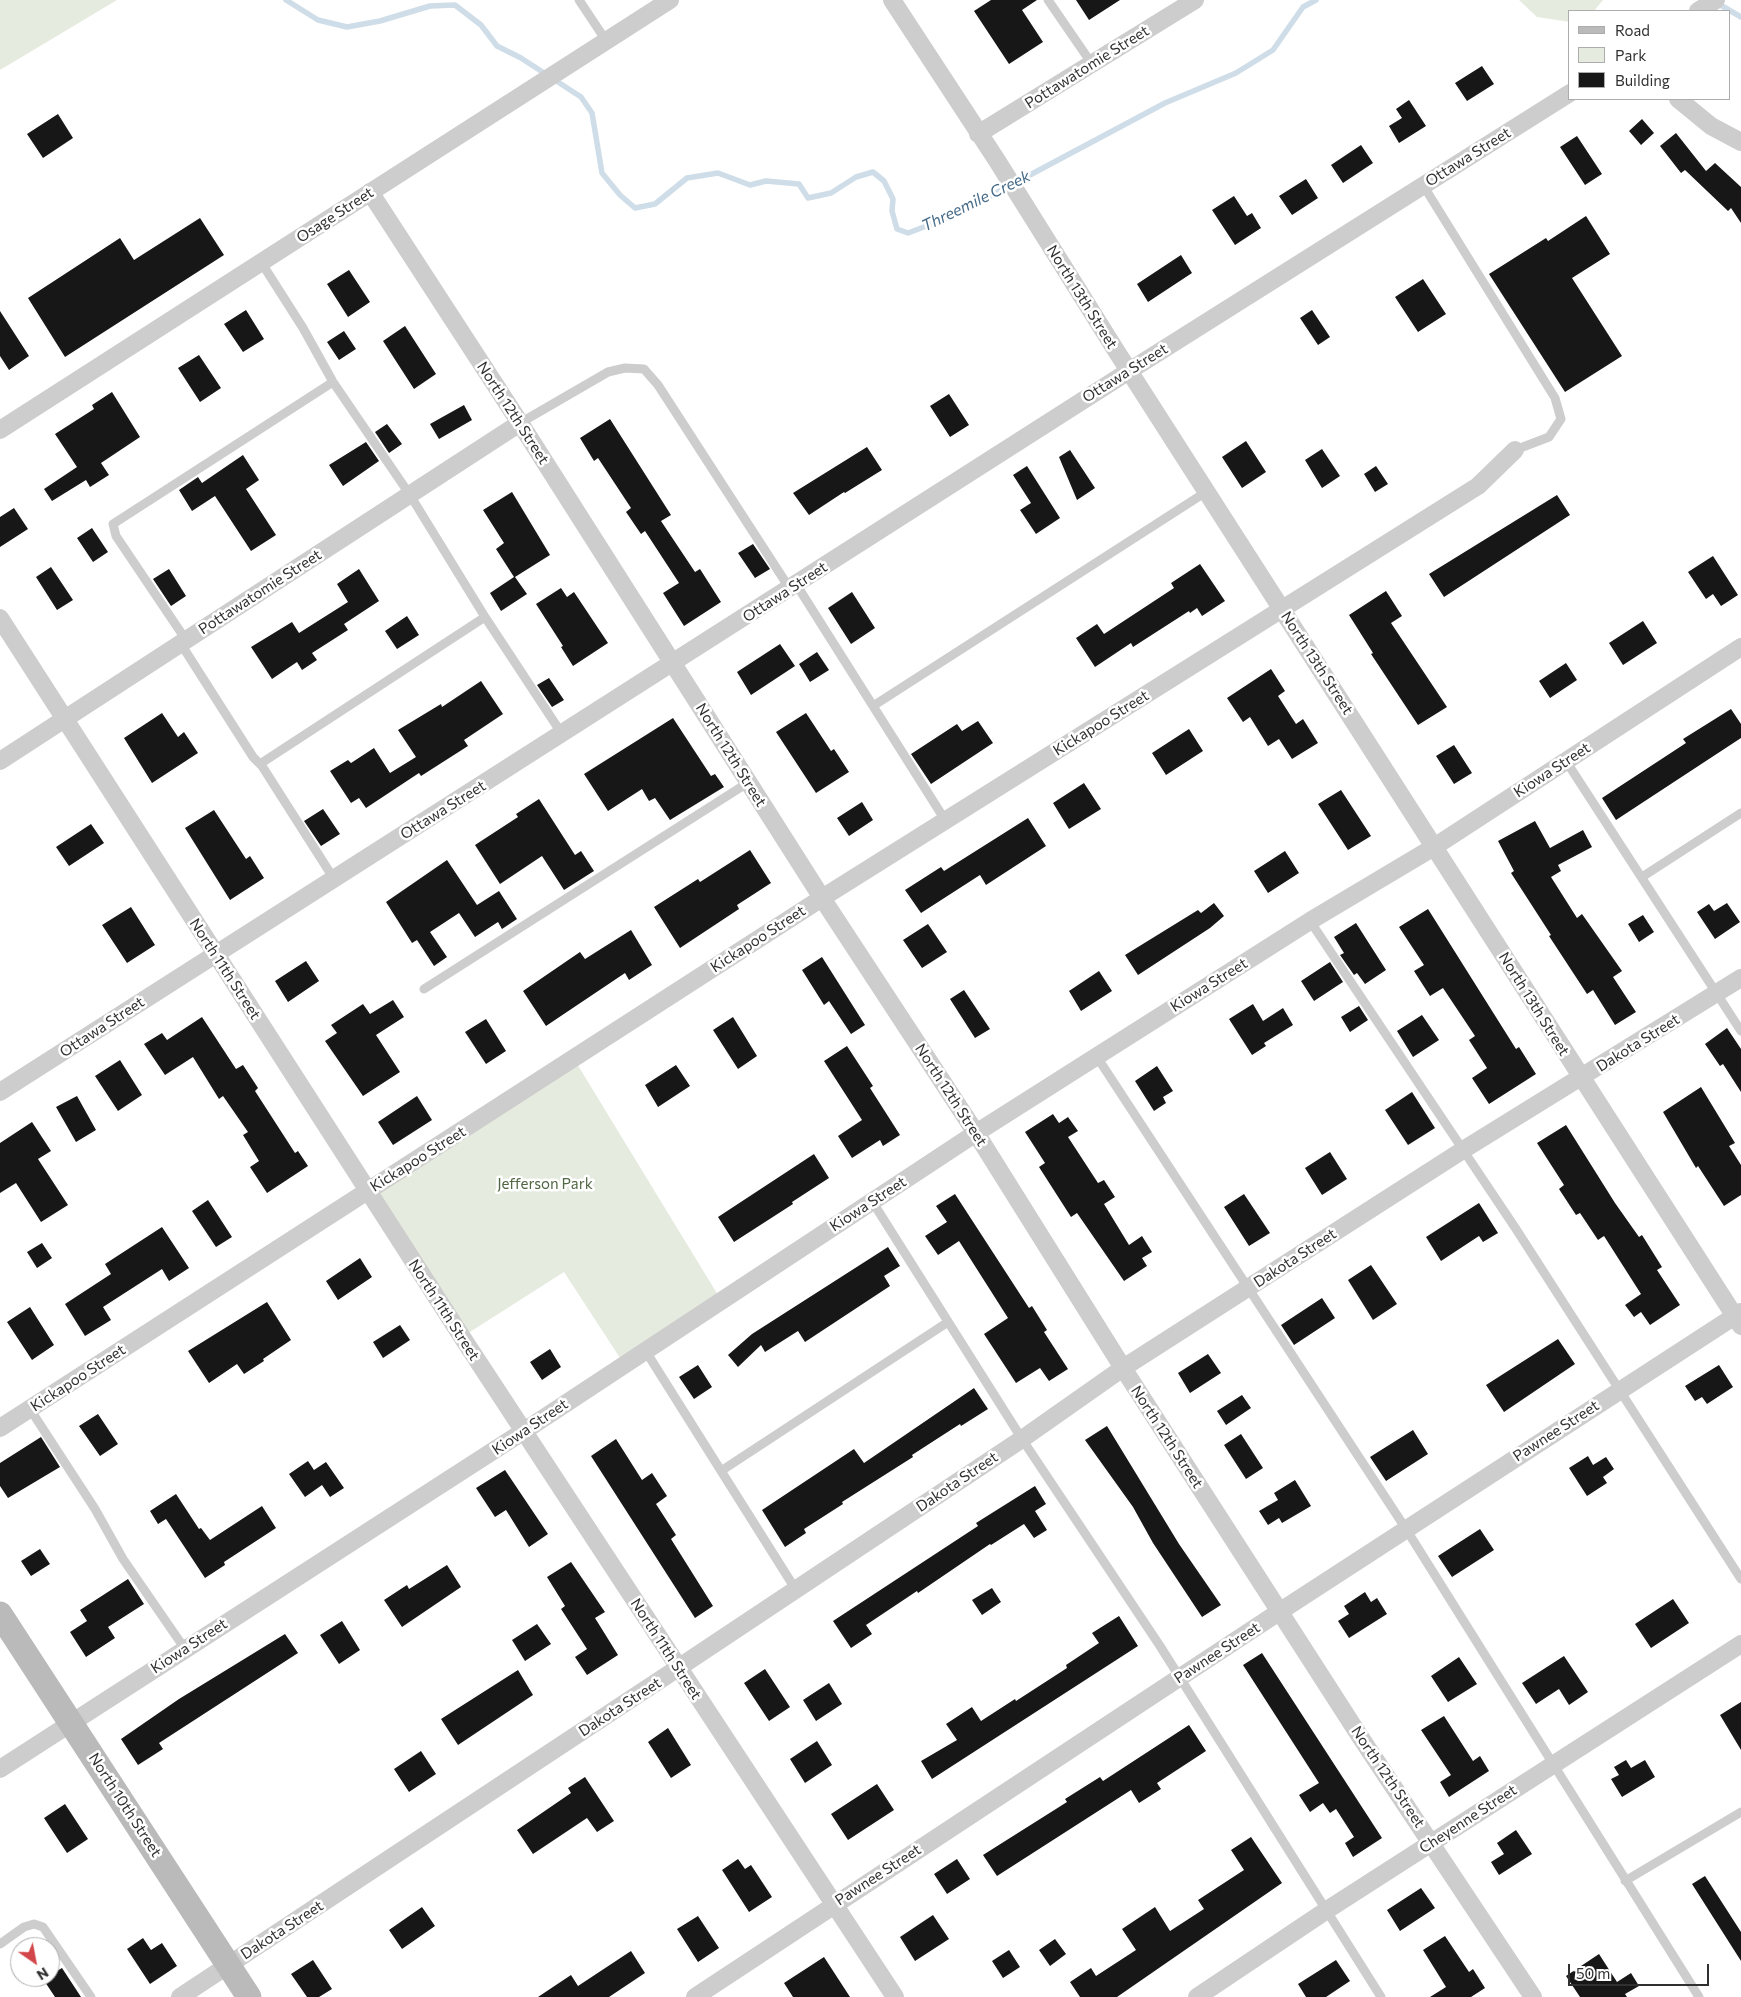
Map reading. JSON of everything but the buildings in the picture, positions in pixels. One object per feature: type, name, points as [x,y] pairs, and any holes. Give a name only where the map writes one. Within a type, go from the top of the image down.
[{"type":"street","name":"Osage Street","points":[[0,430],[670,0]]},
{"type":"street","name":"North 13th Street","points":[[892,0],[996,159],[1206,492],[1581,1078],[1739,1318]]},
{"type":"street","name":"Pottawatomie Street","points":[[978,134],[1195,0]]},
{"type":"street","points":[[1700,10],[1716,0]]},
{"type":"street","name":"Ottawa Street","points":[[0,1092],[673,664],[1129,371],[1568,94]]},
{"type":"street","points":[[1679,100],[1712,126],[1741,142]]},
{"type":"street","name":"North 12th Street","points":[[370,192],[520,423],[822,898],[976,1133],[1279,1612],[1534,1997]]},
{"type":"street","name":"Pottawatomie Street","points":[[0,761],[520,423]]},
{"type":"street","name":"Kickapoo Street","points":[[0,1428],[822,898],[1478,486],[1515,450]]},
{"type":"street","name":"North 11th Street","points":[[0,618],[367,1191],[895,1997]]},
{"type":"street","name":"Kiowa Street","points":[[0,1770],[71,1722],[524,1431],[976,1133],[1310,921],[1434,847],[1741,647]]},
{"type":"street","name":"Dakota Street","points":[[180,1997],[796,1590],[1022,1439],[1123,1368],[1464,1150],[1741,978]]},
{"type":"street","name":"Pawnee Street","points":[[695,1997],[1619,1390],[1739,1318]]},
{"type":"street","name":"North 10th Street","points":[[0,1614],[250,1997]]},
{"type":"street","name":"Cheyenne Street","points":[[1197,1997],[1327,1910],[1741,1644]]},
{"type":"lane","points":[[579,0],[606,42]]},
{"type":"lane","points":[[1048,0],[1092,64]]},
{"type":"lane","points":[[1423,186],[1555,398],[1562,419],[1549,436],[1515,450]]},
{"type":"lane","points":[[262,262],[303,328],[333,382],[410,495],[485,617],[562,734]]},
{"type":"lane","points":[[520,423],[608,372],[626,368],[644,369],[658,385],[873,706],[945,820]]},
{"type":"lane","points":[[333,382],[113,524],[116,536],[184,642],[254,757],[262,766],[334,879]]},
{"type":"lane","points":[[873,706],[1206,492]]},
{"type":"lane","points":[[262,766],[263,762],[485,617]]},
{"type":"lane","points":[[1566,760],[1741,1031]]},
{"type":"lane","points":[[424,990],[748,782]]},
{"type":"lane","points":[[1642,877],[1741,813]]},
{"type":"lane","points":[[1310,921],[1464,1150],[1741,1579]]},
{"type":"lane","points":[[1097,1056],[1406,1529],[1699,1997]]},
{"type":"lane","points":[[872,1201],[1022,1439],[1180,1678],[1381,1997]]},
{"type":"lane","points":[[721,1471],[948,1322]]},
{"type":"lane","points":[[645,1350],[796,1590]]},
{"type":"lane","points":[[30,1409],[95,1509],[123,1560],[185,1649]]},
{"type":"lane","points":[[1625,1881],[1741,1812]]},
{"type":"lane","points":[[0,1944],[24,1927],[34,1924],[43,1927],[91,1997]]},
{"type":"green space","points":[[0,0],[117,0],[0,70]]},
{"type":"green space","points":[[1519,0],[1603,0],[1595,10],[1568,10],[1568,22],[1537,17]]},
{"type":"green space","name":"Jefferson Park","points":[[574,1059],[721,1300],[624,1364],[564,1272],[462,1337],[367,1191]]},
{"type":"waterway","name":"Threemile Creek","points":[[286,0],[318,20],[347,27],[380,21],[430,6],[455,5],[481,25],[497,46],[521,58],[581,97],[592,113],[602,173],[620,195],[635,208],[655,204],[687,178],[718,173],[750,185],[766,181],[799,184],[808,198],[831,193],[856,177],[873,172],[884,181],[893,199],[892,211],[897,229],[908,233],[953,216],[1165,103],[1236,73],[1273,50],[1303,7],[1316,0]]},
{"type":"waterway","name":"Threemile Creek","points":[[1717,3],[1729,10]]},
{"type":"waterway","name":"Threemile Creek","points":[[1731,11],[1741,17]]}]
